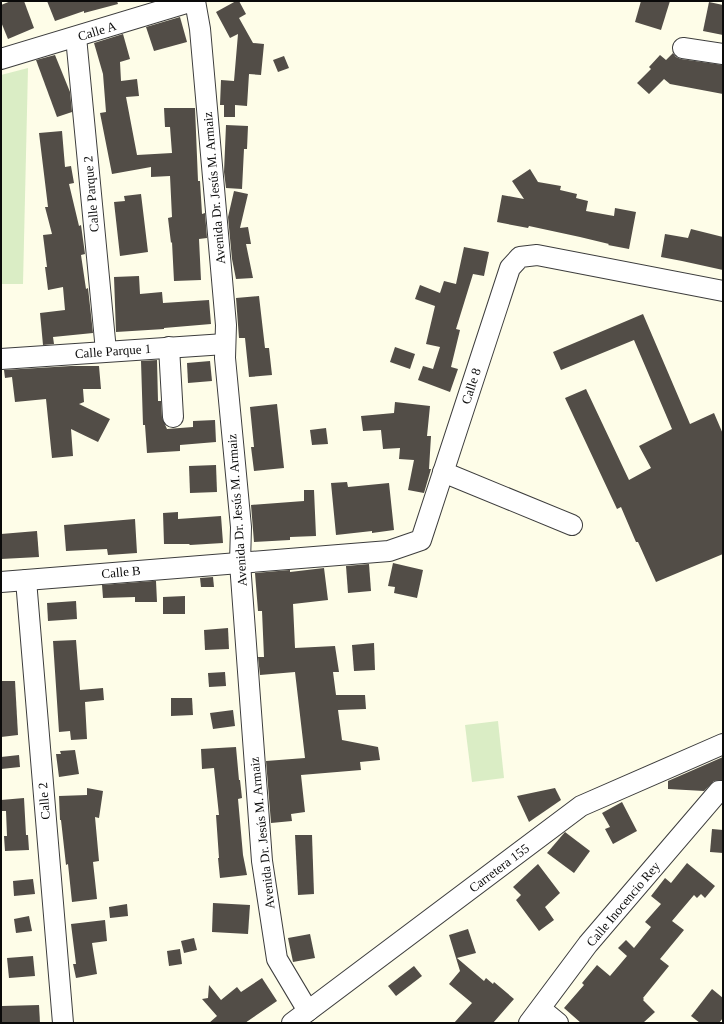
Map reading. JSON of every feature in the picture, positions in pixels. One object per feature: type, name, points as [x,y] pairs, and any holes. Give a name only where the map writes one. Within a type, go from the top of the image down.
[{"type":"street","name":"Calle A","points":[[1,59],[76,38],[194,1]]},
{"type":"street","name":"Avenida Dr. Jesús M. Armaiz","points":[[194,1],[200,29],[226,325],[225,358],[241,527],[240,563],[262,861],[277,959],[308,1011]]},
{"type":"street","name":"Calle Parque 2","points":[[76,38],[106,351]]},
{"type":"street","points":[[683,48],[723,54]]},
{"type":"street","name":"Calle 8","points":[[240,563],[389,551],[421,540],[510,268],[520,257],[538,255],[723,292]]},
{"type":"street","name":"Calle Parque 1","points":[[1,359],[225,344]]},
{"type":"street","points":[[169,347],[173,417]]},
{"type":"street","points":[[443,472],[572,525]]},
{"type":"street","name":"Calle B","points":[[1,582],[240,563]]},
{"type":"street","name":"Calle 2","points":[[26,580],[63,1023]]},
{"type":"street","name":"Carretera 155","points":[[292,1023],[581,806],[723,744]]},
{"type":"street","name":"Calle Inocencio Rey","points":[[535,1016],[588,944],[719,791],[723,791]]},
{"type":"street","points":[[535,1016],[558,1023]]},
{"type":"green space","points":[[28,68],[23,284],[1,284],[1,75]]},
{"type":"green space","points":[[498,721],[504,778],[472,782],[465,725]]},
{"type":"building","points":[[11,1],[24,1],[34,28],[8,39],[1,22],[1,5]]},
{"type":"building","points":[[47,1],[117,1],[118,4],[84,13],[84,11],[55,21]]},
{"type":"building","points":[[236,1],[239,1],[246,14],[239,18],[253,43],[264,44],[261,75],[249,74],[247,106],[235,105],[235,117],[224,117],[224,105],[220,105],[221,80],[234,81],[238,34],[230,38],[216,12]]},
{"type":"building","points":[[641,1],[670,1],[661,30],[635,22]]},
{"type":"building","points":[[709,2],[723,5],[723,35],[703,31]]},
{"type":"building","points":[[180,17],[187,42],[154,51],[146,27]]},
{"type":"building","points":[[123,34],[130,59],[120,62],[121,81],[137,79],[139,96],[126,97],[137,155],[172,153],[170,127],[165,127],[164,108],[195,108],[198,181],[200,181],[202,214],[205,213],[207,238],[199,239],[201,280],[174,281],[172,242],[171,243],[168,218],[172,217],[170,176],[151,177],[151,167],[112,174],[100,113],[106,112],[103,74],[94,43]]},
{"type":"building","points":[[673,53],[676,57],[681,59],[723,65],[723,94],[670,84],[664,79],[649,94],[637,83],[651,69],[649,67],[660,55],[666,60]]},
{"type":"building","points":[[55,55],[70,92],[72,112],[57,117],[36,60]]},
{"type":"building","points":[[284,56],[289,68],[278,72],[273,60]]},
{"type":"building","points":[[226,125],[248,126],[247,149],[244,149],[242,189],[226,188],[224,172]]},
{"type":"building","points":[[62,131],[65,167],[71,166],[74,183],[69,184],[79,226],[81,225],[85,254],[81,255],[86,289],[88,288],[93,333],[53,337],[54,344],[43,345],[40,313],[65,310],[63,287],[48,290],[43,235],[52,234],[45,207],[48,207],[39,133]]},
{"type":"building","points":[[530,169],[538,182],[561,186],[560,190],[577,194],[576,198],[588,201],[586,211],[614,216],[615,208],[636,212],[629,249],[529,226],[528,228],[497,222],[502,195],[524,199],[512,181]]},
{"type":"building","points":[[234,191],[248,194],[240,228],[248,227],[251,244],[246,244],[253,278],[236,279],[232,259],[228,217]]},
{"type":"building","points":[[141,194],[148,252],[120,256],[114,202],[125,201],[124,196]]},
{"type":"building","points":[[691,229],[723,237],[723,270],[661,257],[665,234],[688,238]]},
{"type":"building","points":[[464,247],[489,252],[484,276],[473,274],[456,329],[460,330],[451,367],[458,369],[450,392],[418,380],[423,366],[433,369],[440,347],[426,344],[435,306],[415,299],[420,285],[440,293],[444,281],[456,284]]},
{"type":"building","points":[[139,276],[140,294],[162,292],[163,303],[209,300],[211,324],[116,332],[114,277]]},
{"type":"building","points":[[259,296],[265,348],[269,348],[272,375],[249,377],[245,338],[239,338],[236,298]]},
{"type":"building","points":[[643,314],[690,424],[714,413],[723,434],[723,554],[656,582],[638,542],[636,542],[621,507],[617,509],[565,398],[586,389],[629,480],[651,468],[639,446],[672,429],[634,340],[561,370],[553,352]]},
{"type":"building","points":[[395,347],[415,354],[410,369],[390,362]]},
{"type":"building","points":[[157,360],[158,401],[161,401],[162,418],[167,429],[193,427],[193,421],[215,420],[216,442],[180,445],[180,451],[147,453],[145,425],[143,425],[141,361]]},
{"type":"building","points":[[210,361],[212,381],[188,383],[187,363]]},
{"type":"building","points":[[99,366],[101,389],[83,389],[84,402],[79,404],[110,419],[98,442],[71,429],[73,456],[52,458],[46,399],[15,402],[12,377],[5,378],[4,370]]},
{"type":"building","points":[[395,402],[430,406],[427,436],[431,436],[429,469],[431,469],[424,493],[408,490],[414,460],[399,459],[400,448],[383,449],[381,430],[363,431],[361,416],[394,413]]},
{"type":"building","points":[[277,404],[284,468],[254,471],[251,447],[254,447],[250,407]]},
{"type":"building","points":[[326,428],[328,444],[312,445],[310,430]]},
{"type":"building","points":[[216,465],[217,492],[190,493],[189,466]]},
{"type":"building","points":[[347,482],[348,487],[389,483],[394,530],[336,535],[331,483]]},
{"type":"building","points":[[304,490],[314,490],[316,536],[290,537],[290,540],[254,542],[251,505],[304,501]]},
{"type":"building","points":[[178,512],[178,519],[221,516],[223,543],[190,545],[164,544],[163,513]]},
{"type":"building","points":[[135,519],[137,553],[108,555],[107,549],[66,551],[64,525]]},
{"type":"building","points":[[37,531],[39,557],[1,559],[1,534]]},
{"type":"building","points":[[393,563],[423,570],[417,598],[394,593],[395,587],[388,586]]},
{"type":"building","points":[[369,564],[371,591],[348,593],[346,566]]},
{"type":"building","points":[[324,568],[328,600],[293,604],[295,648],[335,646],[339,672],[333,672],[336,695],[365,695],[366,709],[338,710],[342,740],[378,747],[380,760],[360,762],[361,770],[301,775],[305,812],[291,814],[292,821],[271,823],[266,761],[305,758],[295,672],[260,675],[258,657],[264,657],[262,611],[258,611],[255,573],[290,570],[290,572]]},
{"type":"building","points":[[213,577],[214,587],[201,587],[200,578]]},
{"type":"building","points":[[156,581],[157,602],[135,602],[135,597],[103,598],[102,585]]},
{"type":"building","points":[[185,596],[185,614],[163,614],[163,597]]},
{"type":"building","points":[[76,601],[77,619],[48,621],[47,603]]},
{"type":"building","points":[[228,628],[229,649],[205,650],[204,630]]},
{"type":"building","points":[[76,640],[80,690],[103,688],[104,700],[85,702],[87,739],[71,740],[70,731],[59,732],[53,641]]},
{"type":"building","points":[[374,643],[375,670],[354,671],[352,645]]},
{"type":"building","points":[[225,672],[226,686],[209,687],[208,673]]},
{"type":"building","points":[[1,681],[15,681],[18,735],[1,737]]},
{"type":"building","points":[[171,698],[192,698],[193,715],[171,716]]},
{"type":"building","points":[[233,710],[235,726],[213,729],[210,713]]},
{"type":"building","points":[[236,747],[242,798],[238,799],[243,855],[247,875],[220,878],[216,815],[219,815],[214,768],[202,769],[201,749]]},
{"type":"building","points":[[75,750],[79,774],[59,777],[56,754],[61,754],[60,751]]},
{"type":"building","points":[[19,755],[20,767],[1,769],[1,757]]},
{"type":"building","points":[[723,757],[723,780],[714,781],[704,791],[668,789],[668,781]]},
{"type":"building","points":[[87,788],[103,791],[99,818],[95,817],[99,861],[93,862],[97,899],[72,902],[68,864],[66,865],[60,820],[59,796],[87,795]]},
{"type":"building","points":[[555,788],[561,800],[529,822],[517,796]]},
{"type":"building","points":[[24,798],[26,835],[28,835],[29,850],[5,851],[4,836],[7,836],[6,811],[1,811],[1,800]]},
{"type":"building","points":[[622,802],[637,831],[613,844],[605,829],[610,827],[602,813]]},
{"type":"building","points":[[712,829],[723,830],[723,853],[710,852]]},
{"type":"building","points":[[565,832],[590,851],[574,873],[547,853]]},
{"type":"building","points":[[295,835],[312,835],[314,894],[298,895]]},
{"type":"building","points":[[687,863],[715,886],[705,898],[701,894],[697,898],[694,895],[672,921],[684,930],[660,959],[669,966],[643,998],[643,1000],[655,1012],[643,1023],[581,1023],[564,1008],[584,985],[582,983],[597,965],[610,976],[627,956],[618,948],[626,940],[634,948],[651,927],[645,922],[661,904],[651,896],[665,878],[671,883]]},
{"type":"building","points":[[538,864],[560,893],[545,907],[554,920],[539,931],[516,900],[521,895],[513,887]]},
{"type":"building","points":[[33,879],[35,894],[14,896],[13,881]]},
{"type":"building","points":[[213,903],[250,905],[248,934],[212,932]]},
{"type":"building","points":[[127,904],[128,916],[110,918],[109,907]]},
{"type":"building","points":[[29,916],[32,931],[16,933],[14,919]]},
{"type":"building","points":[[105,920],[107,941],[92,943],[97,974],[76,978],[73,964],[76,964],[71,924]]},
{"type":"building","points":[[468,929],[476,953],[457,958],[484,981],[486,978],[493,984],[494,982],[514,999],[493,1023],[454,1023],[472,1003],[449,984],[460,971],[449,935]]},
{"type":"building","points":[[310,934],[315,958],[293,962],[288,938]]},
{"type":"building","points":[[194,938],[197,950],[184,953],[181,941]]},
{"type":"building","points":[[180,949],[182,964],[169,966],[167,951]]},
{"type":"building","points":[[33,956],[35,976],[9,978],[7,958]]},
{"type":"building","points":[[414,966],[422,976],[396,996],[388,986]]},
{"type":"building","points":[[262,978],[277,1001],[245,1023],[209,1023],[217,1016],[202,999],[208,998],[209,985],[221,1000],[237,987],[241,992]]},
{"type":"building","points":[[712,989],[723,998],[723,1018],[719,1023],[700,1023],[691,1016]]},
{"type":"building","points":[[39,1005],[40,1023],[2,1023],[2,1006]]}]
